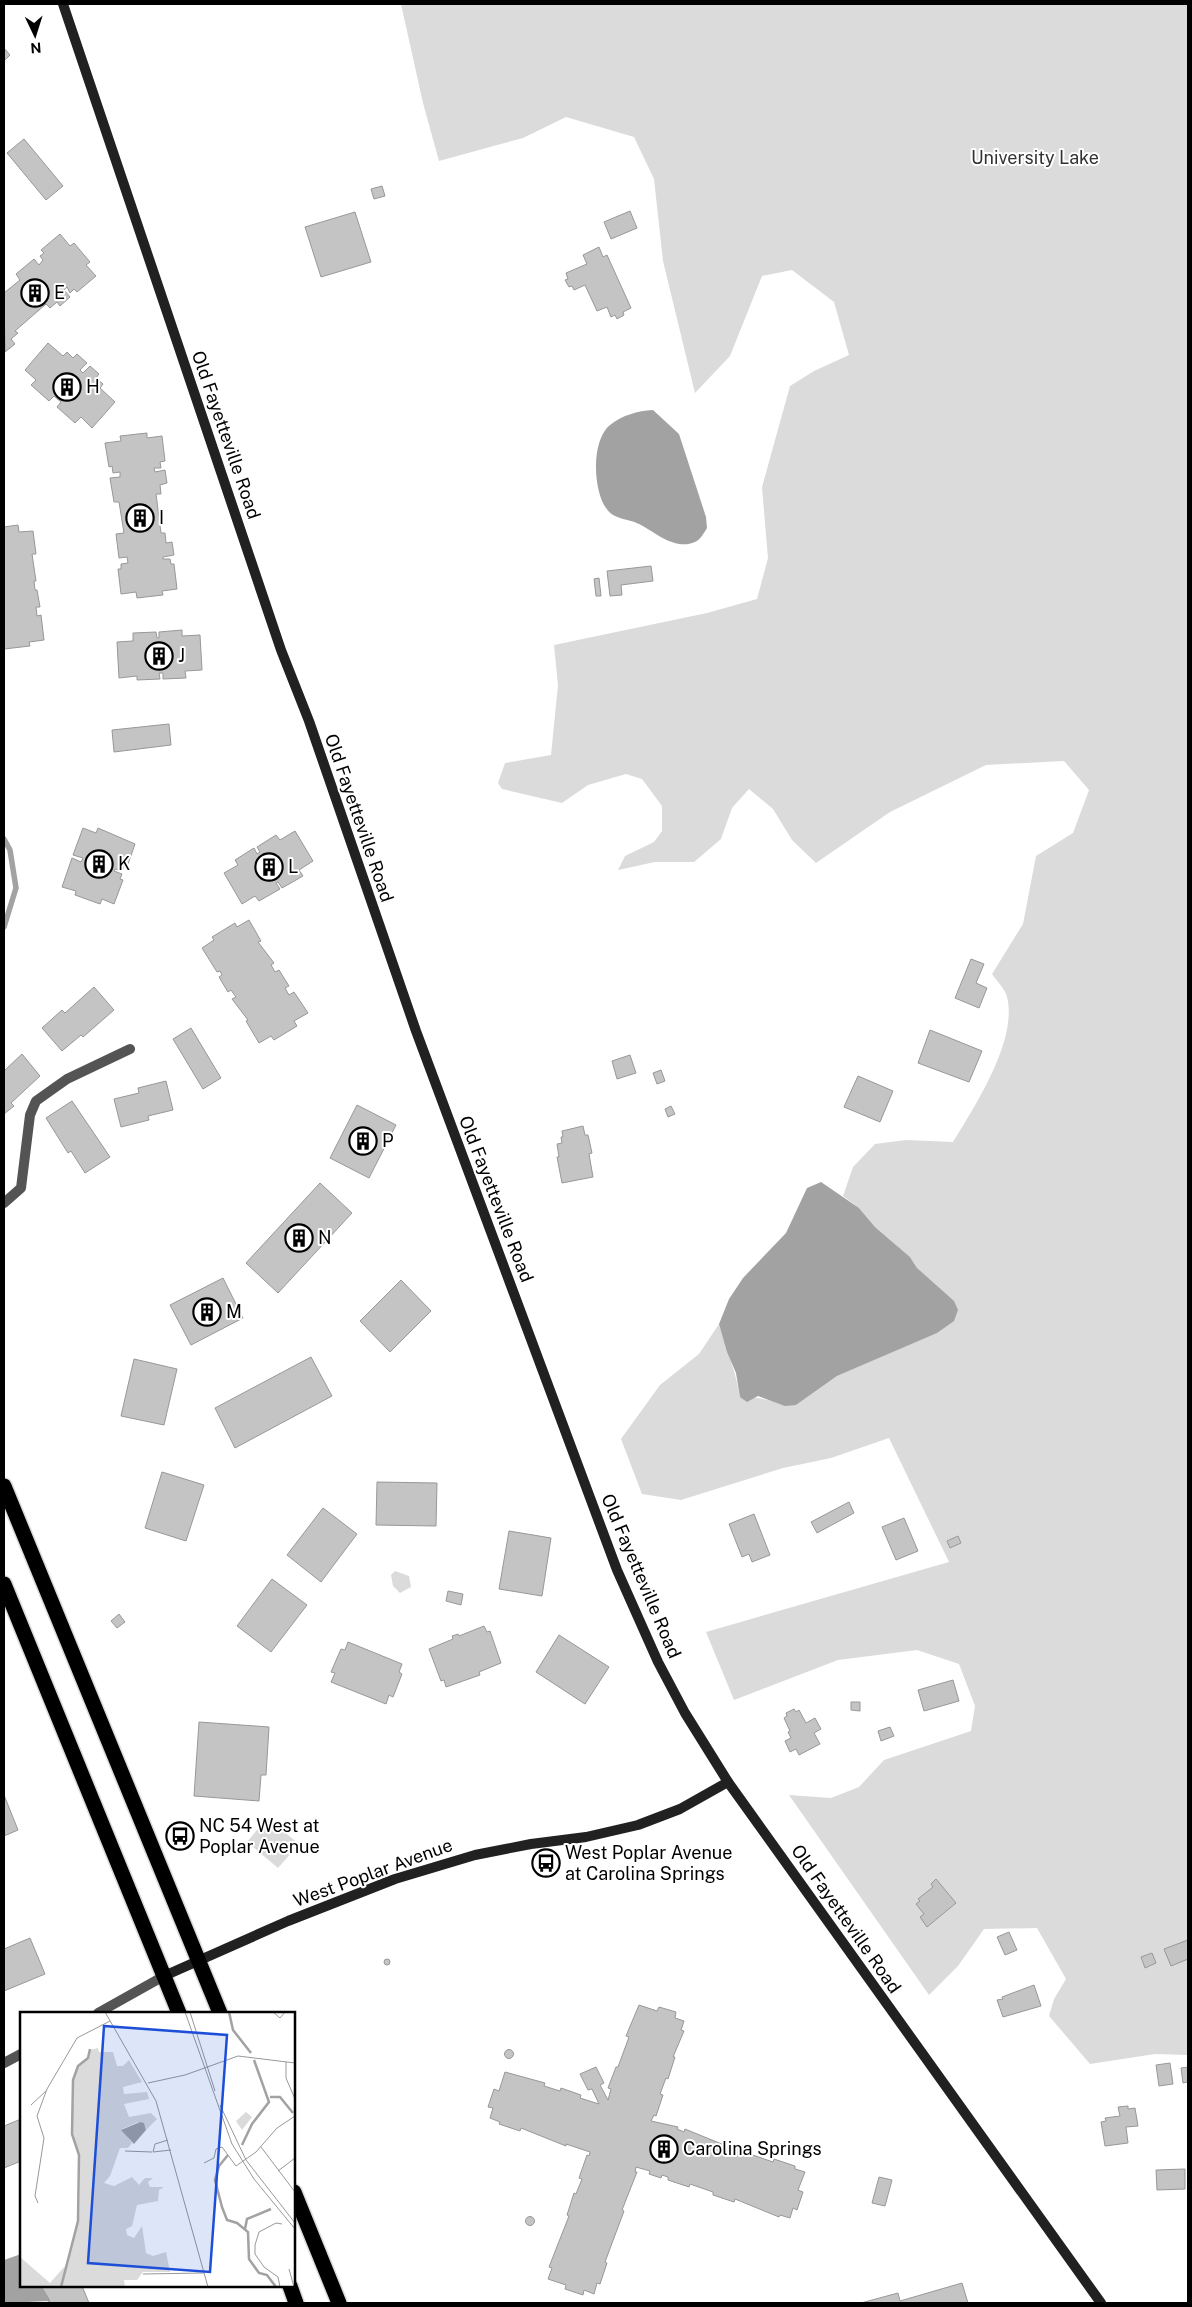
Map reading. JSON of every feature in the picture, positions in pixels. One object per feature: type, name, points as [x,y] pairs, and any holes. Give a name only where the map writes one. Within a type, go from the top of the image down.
[{"type":"highway","points":[[4,1486],[220,2012]]},
{"type":"highway","points":[[4,1584],[179,2012]]},
{"type":"highway","points":[[295,2194],[339,2303]]},
{"type":"highway","points":[[290,2287],[296,2303]]},
{"type":"street","name":"Old Fayetteville Road","points":[[63,4],[281,650],[309,721],[405,1002],[617,1570],[658,1662],[685,1713],[728,1782],[1101,2303]]},
{"type":"street","points":[[4,1203],[21,1188],[30,1115],[36,1101],[67,1079],[130,1049]]},
{"type":"street","name":"West Poplar Avenue","points":[[100,2012],[164,1976],[198,1960],[395,1879],[475,1855],[531,1844],[615,1832],[680,1809],[728,1782]]},
{"type":"street","points":[[4,2063],[20,2055]]},
{"type":"green space","name":"University Lake","points":[[401,4],[1188,4],[1188,2055],[1155,2054],[1090,2064],[1049,2016],[1054,1999],[1066,1979],[1037,1928],[984,1929],[958,1966],[929,1995],[789,1795],[831,1798],[859,1787],[884,1760],[971,1731],[975,1706],[959,1664],[917,1650],[838,1660],[734,1700],[706,1632],[949,1562],[889,1438],[831,1458],[783,1468],[681,1500],[642,1494],[621,1439],[660,1385],[699,1354],[719,1324],[740,1397],[796,1405],[837,1376],[936,1333],[917,1268],[910,1257],[875,1227],[859,1208],[843,1196],[853,1167],[875,1144],[906,1140],[953,1142],[983,1092],[1001,1052],[1009,1014],[1006,994],[992,974],[1023,924],[1036,856],[1073,833],[1089,790],[1064,761],[986,765],[890,812],[816,863],[792,840],[773,809],[749,789],[732,808],[721,839],[694,862],[655,862],[618,870],[625,856],[654,842],[662,831],[662,806],[642,779],[626,774],[588,785],[562,803],[502,789],[498,783],[505,763],[551,755],[558,685],[554,645],[707,613],[757,599],[768,558],[762,487],[790,386],[814,371],[849,355],[834,302],[792,270],[762,276],[730,356],[695,393],[663,261],[654,179],[634,137],[566,117],[523,138],[439,161],[423,103]]},
{"type":"green space","points":[[395,1571],[409,1576],[411,1587],[400,1593],[393,1586],[391,1575]]},
{"type":"green space","points":[[267,1818],[299,1844],[278,1868],[247,1842]]},
{"type":"shaded area","points":[[653,410],[679,434],[706,517],[707,528],[695,542],[680,544],[673,542],[639,524],[613,515],[606,508],[598,490],[597,453],[604,432],[610,425],[625,416]]},
{"type":"shaded area","points":[[821,1182],[859,1208],[875,1227],[910,1257],[917,1268],[954,1301],[958,1310],[954,1321],[937,1333],[837,1376],[796,1405],[785,1406],[758,1396],[747,1402],[740,1397],[736,1373],[727,1352],[719,1324],[729,1299],[743,1278],[786,1233],[807,1188]]},
{"type":"shaded area","points":[[20,2254],[20,2287],[42,2287],[50,2301],[4,2303],[4,2260]]},
{"type":"building","points":[[4,48],[10,55],[4,61]]},
{"type":"building","points":[[24,139],[63,186],[46,200],[7,153]]},
{"type":"building","points":[[382,186],[385,196],[374,199],[371,189]]},
{"type":"building","points":[[630,211],[637,228],[611,239],[604,222]]},
{"type":"building","points":[[355,212],[371,262],[321,277],[305,227]]},
{"type":"building","name":"E","points":[[60,234],[70,246],[74,243],[90,262],[86,265],[96,276],[77,292],[74,289],[70,293],[67,287],[64,290],[70,297],[60,306],[57,302],[50,308],[46,304],[15,331],[18,333],[11,339],[15,344],[5,352],[4,293],[20,280],[16,274],[34,259],[39,265],[43,260],[40,256],[44,253],[41,250]]},
{"type":"building","points":[[599,247],[603,257],[607,255],[631,308],[623,312],[624,315],[617,319],[615,315],[611,317],[607,307],[597,311],[585,285],[574,290],[572,286],[569,287],[565,280],[568,279],[566,273],[587,264],[583,255]]},
{"type":"building","name":"H","points":[[48,343],[63,356],[67,352],[73,358],[77,354],[87,363],[80,370],[83,373],[90,366],[99,374],[96,378],[103,384],[100,388],[115,402],[92,428],[81,417],[75,423],[57,407],[61,402],[54,396],[49,401],[31,385],[36,380],[25,370]]},
{"type":"building","name":"I","points":[[147,433],[147,438],[162,436],[165,461],[160,462],[161,468],[154,468],[155,472],[165,470],[167,483],[160,485],[161,494],[156,494],[161,533],[165,533],[166,543],[172,542],[174,555],[163,557],[163,559],[170,559],[171,564],[174,564],[177,589],[162,591],[163,595],[137,598],[136,592],[121,594],[118,569],[121,569],[121,564],[128,563],[127,557],[119,558],[116,534],[124,533],[119,502],[114,502],[110,478],[120,477],[120,472],[113,473],[112,466],[109,467],[105,443],[121,441],[120,436]]},
{"type":"building","points":[[18,525],[19,532],[33,531],[36,554],[32,554],[36,581],[34,581],[40,607],[36,607],[37,616],[41,615],[44,640],[29,642],[30,646],[4,649],[4,527]]},
{"type":"building","points":[[651,566],[653,581],[621,585],[622,595],[610,596],[607,571]]},
{"type":"building","points":[[599,578],[601,596],[596,596],[594,579]]},
{"type":"building","name":"J","points":[[182,630],[182,636],[200,635],[202,670],[185,671],[186,678],[163,679],[163,673],[159,673],[160,679],[137,680],[137,676],[119,678],[117,642],[133,641],[133,633],[156,632],[157,638],[159,638],[159,632]]},
{"type":"building","points":[[169,724],[171,745],[114,752],[112,730]]},
{"type":"building","name":"K","points":[[83,828],[96,833],[98,828],[135,844],[127,867],[124,866],[122,871],[115,869],[114,871],[122,874],[120,879],[123,880],[114,904],[102,899],[100,904],[75,895],[76,891],[62,887],[72,858],[81,862],[83,858],[73,855]]},
{"type":"building","name":"L","points":[[295,831],[313,861],[299,870],[303,876],[282,888],[278,882],[276,883],[280,889],[259,901],[255,896],[242,904],[224,873],[238,865],[235,860],[254,848],[257,854],[260,852],[257,847],[276,835],[280,840]]},
{"type":"building","points":[[249,920],[261,941],[258,942],[274,963],[271,965],[275,972],[279,970],[289,986],[285,988],[289,995],[294,992],[308,1013],[294,1021],[297,1026],[274,1040],[271,1036],[259,1043],[246,1021],[248,1020],[232,999],[236,997],[231,990],[228,992],[219,977],[222,975],[220,971],[217,972],[202,948],[214,940],[212,937],[235,923],[237,927]]},
{"type":"building","points":[[971,959],[984,964],[976,983],[987,988],[979,1008],[955,998]]},
{"type":"building","points":[[94,987],[114,1010],[83,1037],[81,1035],[62,1051],[42,1028],[62,1010],[65,1013]]},
{"type":"building","points":[[191,1028],[221,1078],[203,1089],[173,1039]]},
{"type":"building","points":[[930,1030],[982,1051],[969,1082],[918,1063]]},
{"type":"building","points":[[22,1054],[40,1076],[11,1103],[14,1106],[4,1114],[4,1071]]},
{"type":"building","points":[[630,1055],[636,1073],[617,1079],[612,1061]]},
{"type":"building","points":[[661,1070],[665,1081],[657,1084],[653,1073]]},
{"type":"building","points":[[858,1076],[893,1091],[880,1122],[844,1107]]},
{"type":"building","points":[[166,1081],[173,1110],[148,1116],[149,1120],[121,1127],[114,1099],[139,1093],[138,1088]]},
{"type":"building","points":[[72,1101],[110,1157],[85,1173],[71,1151],[68,1153],[46,1118]]},
{"type":"building","name":"P","points":[[357,1105],[396,1125],[369,1178],[330,1158]]},
{"type":"building","points":[[671,1106],[675,1114],[668,1117],[665,1109]]},
{"type":"building","points":[[583,1126],[585,1135],[588,1135],[592,1153],[589,1154],[593,1177],[562,1183],[557,1157],[559,1157],[557,1144],[562,1143],[562,1131]]},
{"type":"building","name":"N","points":[[320,1183],[352,1213],[278,1293],[246,1263]]},
{"type":"building","name":"M","points":[[223,1278],[243,1318],[191,1345],[170,1305]]},
{"type":"building","points":[[401,1280],[431,1311],[390,1352],[360,1321]]},
{"type":"building","points":[[311,1357],[332,1396],[235,1448],[215,1408]]},
{"type":"building","points":[[134,1359],[177,1369],[164,1425],[121,1416]]},
{"type":"building","points":[[162,1472],[204,1485],[186,1541],[145,1528]]},
{"type":"building","points":[[377,1482],[437,1483],[436,1526],[376,1525]]},
{"type":"building","points":[[849,1502],[854,1513],[817,1533],[811,1522]]},
{"type":"building","points":[[323,1508],[357,1534],[321,1582],[287,1555]]},
{"type":"building","points":[[754,1514],[770,1555],[752,1562],[749,1554],[742,1557],[729,1524]]},
{"type":"building","points":[[904,1518],[918,1551],[896,1560],[882,1527]]},
{"type":"building","points":[[509,1531],[551,1538],[542,1596],[499,1589]]},
{"type":"building","points":[[958,1536],[961,1543],[950,1548],[947,1541]]},
{"type":"building","points":[[272,1579],[307,1605],[271,1652],[237,1626]]},
{"type":"building","points":[[448,1591],[463,1594],[461,1605],[446,1601]]},
{"type":"building","points":[[119,1614],[125,1622],[117,1628],[111,1621]]},
{"type":"building","points":[[484,1626],[487,1632],[490,1631],[501,1663],[479,1672],[480,1675],[446,1687],[444,1680],[441,1681],[429,1649],[453,1639],[452,1636],[458,1634],[459,1636]]},
{"type":"building","points":[[559,1635],[609,1667],[585,1704],[536,1672]]},
{"type":"building","points":[[348,1642],[402,1664],[399,1672],[402,1674],[393,1697],[389,1695],[386,1704],[331,1682],[335,1673],[331,1672],[341,1649],[345,1650]]},
{"type":"building","points":[[953,1680],[959,1701],[924,1711],[918,1690]]},
{"type":"building","points":[[851,1702],[860,1702],[860,1711],[851,1710]]},
{"type":"building","points":[[794,1709],[796,1712],[799,1710],[806,1723],[815,1718],[821,1729],[814,1733],[820,1744],[799,1755],[796,1749],[790,1752],[785,1741],[791,1738],[784,1718],[787,1716],[786,1713]]},
{"type":"building","points":[[199,1722],[269,1727],[266,1775],[261,1775],[259,1801],[194,1796]]},
{"type":"building","points":[[890,1727],[894,1736],[881,1741],[878,1731]]},
{"type":"building","points":[[4,1795],[18,1830],[4,1836]]},
{"type":"building","points":[[179,1825],[183,1837],[177,1839],[172,1828]]},
{"type":"building","points":[[936,1879],[956,1903],[927,1927],[920,1917],[924,1914],[916,1904],[920,1901],[918,1899],[933,1887],[931,1884]]},
{"type":"building","points":[[1009,1932],[1017,1950],[1005,1955],[997,1937]]},
{"type":"building","points":[[30,1938],[45,1974],[4,1991],[4,1949]]},
{"type":"building","points":[[1188,1940],[1188,1959],[1171,1966],[1164,1949]]},
{"type":"building","points":[[1152,1953],[1156,1963],[1145,1968],[1141,1957]]},
{"type":"building","points":[[387,1959],[390,1962],[387,1965],[384,1962]]},
{"type":"building","points":[[1034,1985],[1041,2006],[1003,2017],[997,2000]]},
{"type":"building","name":"Carolina Springs","points":[[639,2005],[657,2011],[659,2007],[676,2012],[675,2018],[684,2021],[681,2030],[684,2031],[673,2057],[675,2057],[668,2079],[666,2078],[660,2094],[663,2095],[656,2116],[654,2115],[651,2121],[678,2127],[677,2129],[684,2132],[685,2129],[729,2147],[730,2144],[751,2151],[750,2154],[773,2162],[774,2159],[795,2166],[795,2169],[805,2172],[798,2190],[803,2192],[797,2210],[793,2208],[790,2218],[780,2215],[779,2217],[735,2199],[734,2202],[713,2195],[713,2192],[690,2184],[689,2187],[668,2180],[668,2177],[662,2175],[661,2178],[649,2174],[650,2171],[636,2167],[635,2172],[637,2172],[622,2210],[624,2211],[605,2262],[607,2263],[600,2284],[597,2283],[594,2294],[584,2290],[583,2295],[565,2289],[566,2285],[548,2279],[552,2268],[549,2267],[569,2216],[567,2215],[574,2193],[576,2194],[582,2179],[579,2178],[587,2155],[589,2156],[590,2152],[566,2144],[566,2146],[521,2128],[520,2131],[499,2124],[500,2122],[490,2118],[493,2108],[488,2107],[494,2089],[499,2091],[505,2072],[545,2083],[544,2086],[560,2091],[561,2088],[581,2095],[580,2098],[599,2104],[592,2089],[588,2090],[580,2074],[596,2067],[604,2083],[600,2085],[608,2100],[611,2089],[608,2088],[616,2067],[618,2067],[629,2037],[626,2036]]},
{"type":"building","points":[[509,2049],[514,2054],[509,2059],[504,2054]]},
{"type":"building","points":[[1170,2063],[1173,2084],[1159,2086],[1156,2065]]},
{"type":"building","points":[[1188,2067],[1188,2082],[1183,2083],[1181,2068]]},
{"type":"building","points":[[1128,2106],[1128,2109],[1135,2108],[1138,2126],[1126,2127],[1128,2143],[1105,2146],[1101,2122],[1106,2121],[1105,2118],[1120,2116],[1118,2107]]},
{"type":"building","points":[[20,2119],[20,2161],[4,2168],[4,2126]]},
{"type":"building","points":[[1185,2169],[1185,2189],[1157,2190],[1156,2170]]},
{"type":"building","points":[[879,2177],[892,2180],[885,2206],[872,2203]]},
{"type":"building","points":[[530,2216],[535,2221],[530,2226],[525,2221]]},
{"type":"building","points":[[962,2283],[968,2303],[861,2303],[898,2293],[900,2301]]},
{"type":"building","points":[[42,2287],[82,2287],[89,2303],[46,2303],[50,2301]]},
{"type":"waterway","points":[[4,839],[10,850],[16,888],[4,927]]},
{"type":"place","name":"E","points":[[35,293]]},
{"type":"place","name":"H","points":[[67,387]]},
{"type":"place","name":"I","points":[[140,518]]},
{"type":"place","name":"J","points":[[159,656]]},
{"type":"place","name":"K","points":[[99,864]]},
{"type":"place","name":"L","points":[[269,867]]},
{"type":"place","name":"P","points":[[363,1141]]},
{"type":"place","name":"N","points":[[299,1238]]},
{"type":"place","name":"M","points":[[207,1312]]},
{"type":"place","name":"NC 54 West at Poplar Avenue","points":[[180,1836]]},
{"type":"place","name":"West Poplar Avenue at Carolina Springs","points":[[546,1863]]},
{"type":"place","name":"Carolina Springs","points":[[664,2149]]}]
